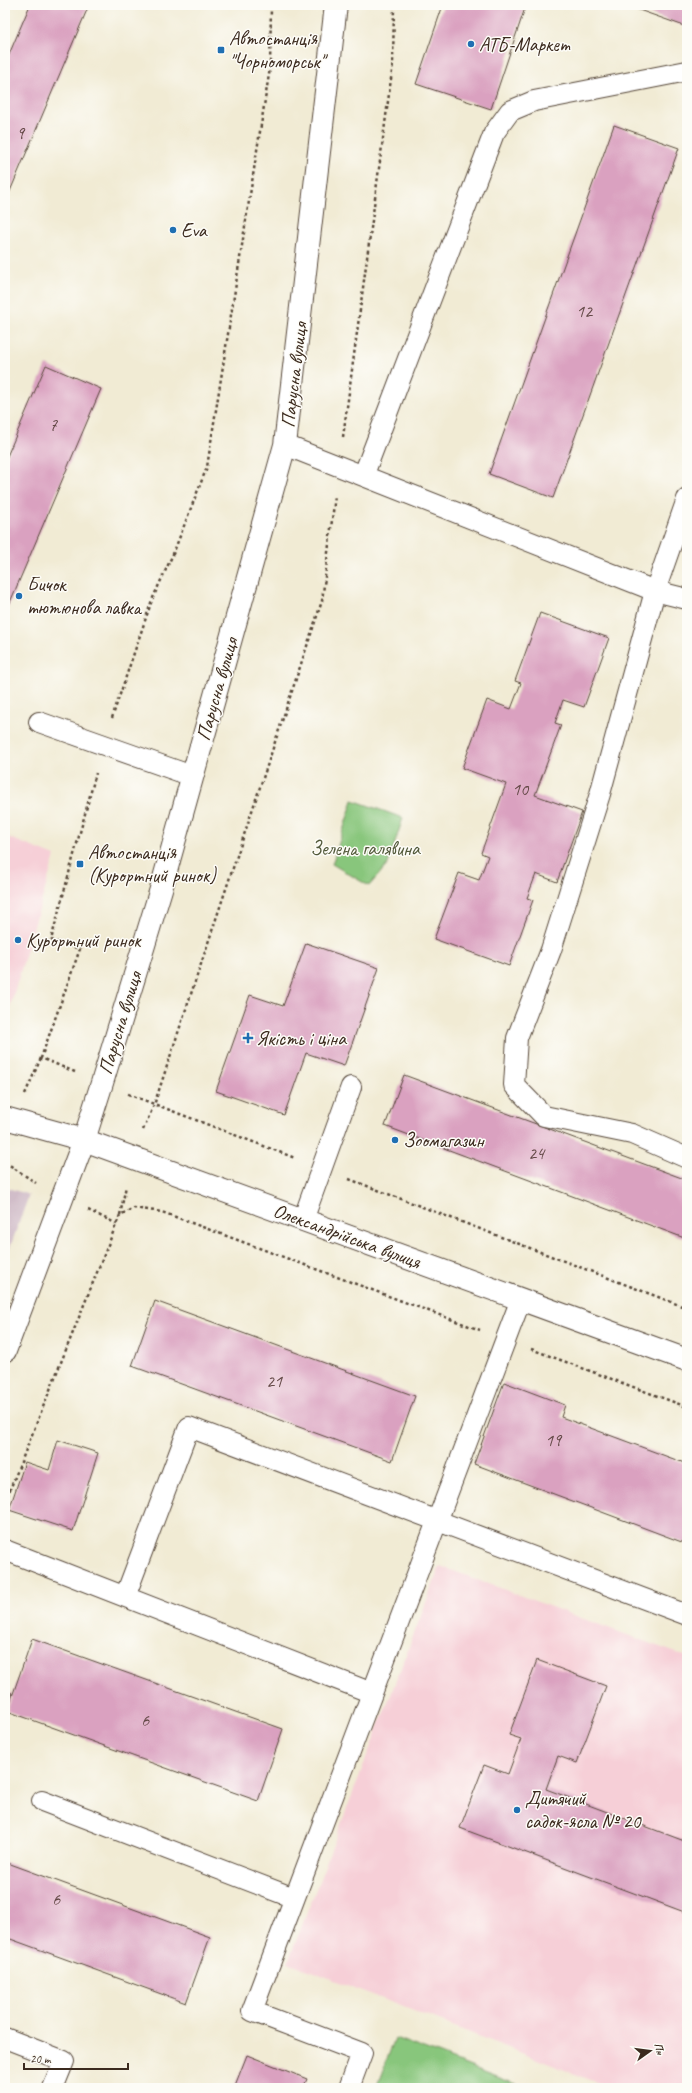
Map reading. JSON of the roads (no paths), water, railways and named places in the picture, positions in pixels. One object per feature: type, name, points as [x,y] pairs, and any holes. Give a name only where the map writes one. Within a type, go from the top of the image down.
[{"type":"street","name":"Парусна вулиця","points":[[5,1351],[84,1140],[102,1083],[161,889],[286,445],[336,5]]},
{"type":"street","name":"Олександрійська вулиця","points":[[5,1118],[84,1140],[687,1360]]},
{"type":"lane","points":[[364,474],[494,133],[510,111],[534,100],[687,71]]},
{"type":"lane","points":[[286,445],[364,474],[655,591],[687,599]]},
{"type":"lane","points":[[687,499],[655,591],[600,794],[551,950],[517,1038],[514,1085],[544,1116],[632,1134],[687,1158]]},
{"type":"lane","points":[[39,722],[192,776]]},
{"type":"lane","points":[[303,1220],[351,1087]]},
{"type":"lane","points":[[349,2088],[362,2053],[252,2010],[521,1299]]},
{"type":"lane","points":[[125,1597],[189,1427],[687,1615]]},
{"type":"lane","points":[[5,1550],[372,1693]]},
{"type":"lane","points":[[42,1801],[294,1898]]},
{"type":"lane","points":[[5,2038],[64,2061],[53,2088]]},
{"type":"place","name":"АТБ-Маркет","points":[[471,44]]},
{"type":"place","name":"Автостанція \"Чорноморськ\"","points":[[221,50]]},
{"type":"place","name":"Eva","points":[[173,230]]},
{"type":"place","name":"Бичок тютюнова лавка","points":[[19,596]]},
{"type":"place","name":"Автостанція (Курортний ринок)","points":[[80,864]]},
{"type":"place","name":"Курортний ринок","points":[[18,940]]},
{"type":"place","name":"Якість і ціна","points":[[248,1038]]},
{"type":"place","name":"Зоомагазин","points":[[395,1140]]},
{"type":"place","name":"Дитячий садок-ясла № 20","points":[[517,1810]]},
{"type":"park label","name":"Зелена галявина","points":[[365,848]]}]
